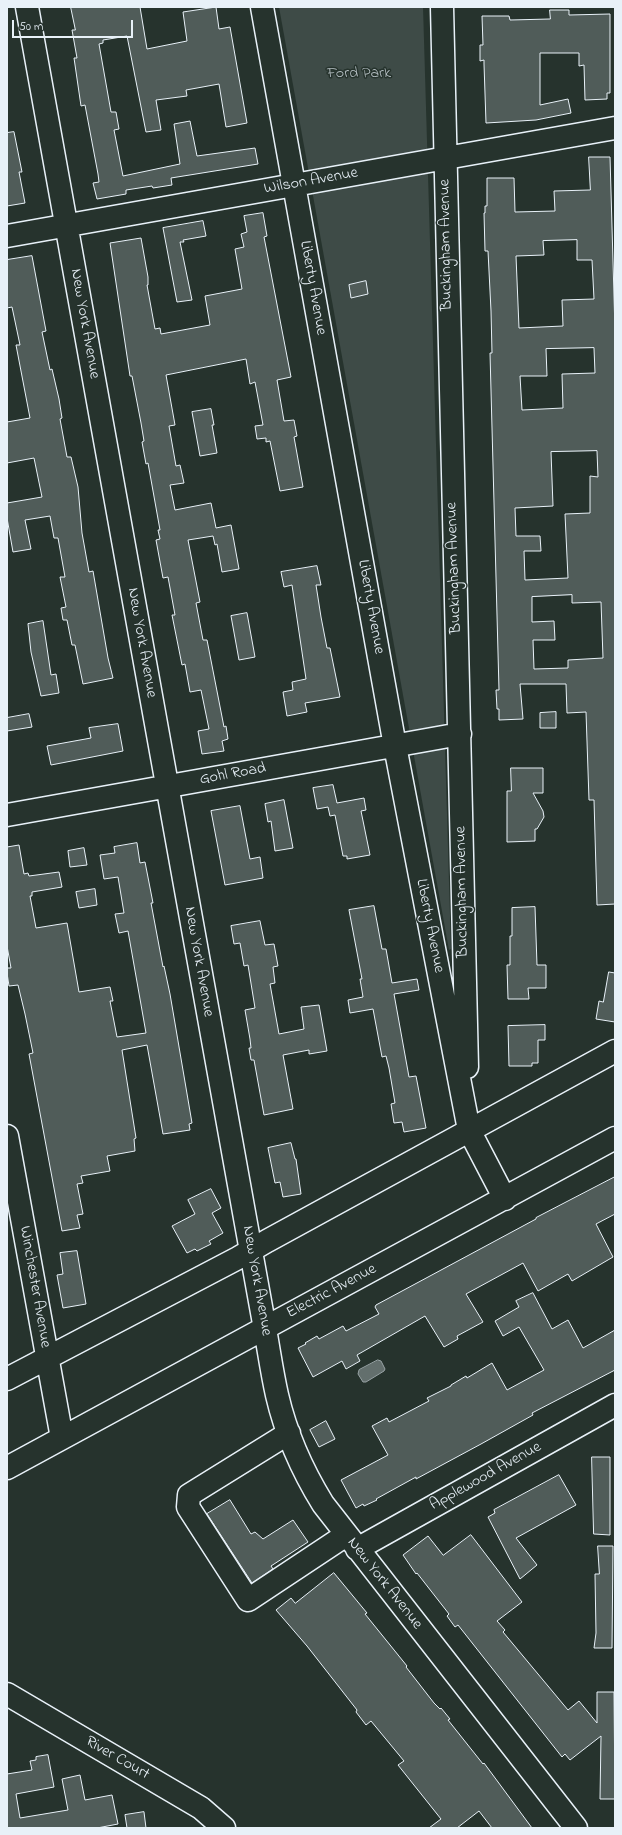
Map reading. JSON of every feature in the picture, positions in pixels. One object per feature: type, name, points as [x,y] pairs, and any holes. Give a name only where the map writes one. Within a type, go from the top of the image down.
[{"type":"street","name":"New York Avenue","points":[[27,7],[166,787],[277,1394],[289,1433],[308,1478],[323,1504],[576,1828]]},
{"type":"street","name":"Liberty Avenue","points":[[262,7],[395,746],[469,1130],[505,1199]]},
{"type":"street","name":"Buckingham Avenue","points":[[442,7],[469,1130]]},
{"type":"street","name":"Wilson Avenue","points":[[7,236],[615,128]]},
{"type":"street","name":"Gohl Road","points":[[7,815],[460,734]]},
{"type":"street","points":[[7,1379],[250,1251],[615,1051]]},
{"type":"street","name":"Winchester Avenue","points":[[7,1136],[62,1438]]},
{"type":"street","name":"Electric Avenue","points":[[7,1468],[615,1138]]},
{"type":"street","name":"Applewood Avenue","points":[[289,1433],[189,1495],[188,1507],[248,1600],[352,1542],[615,1405]]},
{"type":"street","name":"River Court","points":[[7,1694],[201,1808],[224,1828]]},
{"type":"green space","name":"Ford Park","points":[[279,7],[423,7],[451,949],[449,950]]},
{"type":"shaded area","points":[[378,1360],[381,1361],[385,1369],[384,1371],[366,1382],[363,1382],[358,1374],[359,1370]]},
{"type":"building","points":[[71,7],[140,7],[147,49],[187,41],[183,12],[216,7],[219,29],[230,27],[247,123],[226,127],[219,84],[186,90],[187,96],[156,100],[161,130],[146,132],[127,36],[103,40],[103,43],[99,44],[111,112],[116,112],[119,129],[114,130],[123,176],[180,164],[174,124],[190,121],[197,156],[255,148],[258,164],[171,178],[172,185],[126,190],[126,194],[97,199],[93,183],[99,182],[98,174],[85,105],[81,106],[74,58],[77,58],[72,30],[75,30]]},
{"type":"building","points":[[550,10],[569,10],[569,15],[610,14],[610,93],[607,93],[607,99],[585,100],[584,65],[579,66],[579,53],[540,53],[540,105],[568,99],[571,113],[536,120],[486,123],[484,60],[480,61],[480,45],[483,45],[482,16],[509,16],[510,20],[550,19]]},
{"type":"building","points":[[14,132],[22,172],[19,172],[25,203],[7,206],[7,133]]},
{"type":"building","points":[[589,157],[610,157],[615,331],[615,904],[597,905],[594,800],[589,800],[586,712],[567,713],[566,684],[520,684],[523,719],[499,720],[499,709],[497,709],[496,690],[499,690],[490,353],[492,353],[491,311],[488,251],[485,251],[484,213],[485,206],[487,206],[487,178],[514,178],[515,212],[555,211],[554,191],[590,190]],"holes":[[[577,240],[577,260],[592,260],[594,299],[562,300],[563,326],[519,328],[516,256],[544,255],[543,241]],[[594,348],[595,373],[562,374],[563,408],[522,410],[520,376],[547,376],[546,349]],[[597,451],[598,477],[590,476],[590,513],[565,514],[568,578],[525,580],[524,551],[541,551],[540,536],[516,536],[515,508],[553,506],[551,452]],[[572,595],[572,603],[601,602],[603,658],[568,660],[568,668],[534,669],[533,640],[555,640],[554,621],[532,622],[532,597]]]},
{"type":"building","points":[[263,213],[267,236],[264,237],[291,377],[277,380],[284,421],[294,420],[297,436],[294,437],[303,487],[280,491],[270,441],[266,442],[266,438],[257,439],[255,426],[263,425],[255,382],[250,384],[246,359],[166,375],[175,425],[169,426],[176,466],[180,465],[184,483],[170,485],[175,510],[211,503],[216,528],[231,525],[239,569],[222,572],[217,544],[215,545],[213,536],[188,540],[200,602],[196,603],[203,640],[207,640],[224,727],[226,726],[228,739],[222,741],[224,751],[202,754],[198,731],[209,729],[201,690],[190,692],[185,664],[182,665],[172,615],[175,615],[168,577],[163,578],[156,540],[160,539],[158,530],[160,530],[148,463],[146,464],[142,442],[144,441],[132,376],[130,376],[110,243],[141,238],[148,277],[147,285],[155,329],[160,328],[161,334],[210,325],[205,296],[242,289],[235,249],[244,247],[241,234],[247,232],[244,216]]},
{"type":"building","points":[[203,221],[206,236],[183,240],[184,242],[180,242],[192,300],[177,302],[163,228]]},
{"type":"building","points":[[32,256],[46,331],[42,332],[50,370],[52,369],[59,399],[62,418],[60,419],[67,457],[71,457],[78,487],[82,533],[89,572],[93,571],[108,658],[113,678],[83,684],[75,645],[72,645],[67,620],[63,620],[61,608],[66,607],[60,577],[65,577],[58,538],[54,538],[50,516],[25,520],[31,549],[13,552],[7,518],[7,503],[42,497],[34,458],[7,463],[7,422],[30,418],[16,345],[20,345],[12,307],[7,308],[7,260]]},
{"type":"building","points":[[366,281],[368,294],[351,298],[349,285]]},
{"type":"building","points":[[211,409],[217,453],[200,456],[192,412]]},
{"type":"building","points":[[317,566],[321,585],[316,585],[321,617],[327,648],[330,648],[340,697],[305,703],[307,712],[287,716],[283,692],[293,690],[292,682],[306,679],[292,585],[284,587],[281,572]]},
{"type":"building","points":[[247,613],[255,657],[239,660],[231,616]]},
{"type":"building","points":[[43,621],[51,675],[56,674],[59,693],[41,696],[31,652],[28,624]]},
{"type":"building","points":[[556,712],[556,728],[540,728],[540,713]]},
{"type":"building","points":[[29,714],[32,727],[7,731],[7,718]]},
{"type":"building","points":[[118,724],[123,751],[51,765],[47,746],[91,738],[89,728]]},
{"type":"building","points":[[511,768],[543,768],[543,793],[533,793],[543,811],[544,817],[537,829],[535,829],[535,841],[507,842],[507,791],[511,791]]},
{"type":"building","points":[[333,785],[337,803],[364,798],[366,810],[361,811],[370,855],[347,859],[347,856],[343,856],[335,815],[330,816],[328,807],[317,809],[313,788]]},
{"type":"building","points":[[284,800],[293,848],[275,851],[271,821],[268,822],[265,804]]},
{"type":"building","points":[[240,806],[250,859],[260,857],[263,878],[225,885],[211,811]]},
{"type":"building","points":[[137,843],[140,863],[145,862],[153,903],[151,903],[163,967],[164,966],[170,994],[192,1123],[189,1124],[190,1130],[163,1134],[147,1045],[122,1050],[136,1138],[134,1139],[135,1151],[107,1156],[110,1171],[81,1176],[83,1183],[77,1184],[83,1214],[77,1215],[80,1228],[62,1231],[29,1054],[33,1053],[25,1014],[18,985],[9,986],[7,973],[7,968],[11,968],[7,946],[7,847],[19,845],[24,874],[28,873],[29,876],[59,872],[62,887],[32,892],[32,896],[30,896],[36,928],[67,923],[79,992],[110,987],[113,1001],[110,1001],[117,1037],[146,1033],[128,931],[119,933],[115,914],[124,913],[118,877],[104,879],[100,855],[115,853],[114,847]]},
{"type":"building","points":[[84,848],[87,865],[70,867],[68,851]]},
{"type":"building","points":[[95,889],[97,905],[79,908],[76,892]]},
{"type":"building","points":[[374,906],[382,949],[386,949],[392,983],[417,979],[419,990],[394,994],[409,1077],[416,1076],[426,1128],[404,1132],[402,1122],[394,1123],[391,1104],[395,1103],[389,1068],[386,1056],[382,1057],[373,1009],[350,1013],[348,1000],[363,997],[360,979],[362,979],[349,910]]},
{"type":"building","points":[[535,907],[537,965],[546,965],[546,988],[528,988],[529,999],[508,999],[507,965],[510,965],[512,908]]},
{"type":"building","points":[[260,921],[265,945],[274,944],[278,966],[273,967],[275,983],[270,984],[279,1034],[304,1029],[301,1007],[319,1005],[327,1051],[309,1054],[309,1050],[283,1055],[293,1109],[264,1115],[254,1060],[251,1060],[249,1048],[251,1048],[245,1010],[255,1008],[248,965],[244,966],[240,943],[234,944],[231,926]]},
{"type":"building","points":[[609,972],[615,973],[615,1022],[596,1019],[599,1001],[603,1002]]},
{"type":"building","points":[[545,1025],[545,1040],[538,1040],[538,1063],[532,1063],[532,1066],[509,1066],[508,1026]]},
{"type":"building","points":[[291,1143],[296,1159],[301,1194],[283,1197],[280,1182],[275,1183],[268,1148]]},
{"type":"building","points":[[615,1177],[615,1214],[596,1224],[613,1257],[572,1281],[568,1274],[538,1291],[523,1263],[466,1294],[483,1322],[457,1336],[458,1339],[444,1347],[425,1316],[357,1355],[360,1361],[346,1369],[342,1361],[313,1377],[298,1348],[306,1344],[305,1343],[317,1336],[319,1339],[343,1326],[346,1331],[379,1314],[375,1307],[376,1305]]},
{"type":"building","points":[[211,1189],[221,1208],[212,1213],[223,1233],[209,1241],[211,1244],[197,1251],[195,1249],[187,1253],[172,1226],[195,1214],[188,1200]]},
{"type":"building","points":[[77,1251],[86,1304],[63,1308],[57,1275],[63,1274],[60,1253]]},
{"type":"building","points":[[533,1293],[552,1329],[568,1320],[583,1348],[615,1330],[615,1370],[532,1413],[533,1415],[416,1479],[416,1477],[376,1499],[377,1500],[364,1506],[363,1504],[356,1508],[341,1480],[388,1455],[372,1426],[387,1418],[389,1422],[429,1401],[427,1398],[451,1386],[466,1376],[467,1378],[492,1363],[507,1390],[544,1370],[519,1327],[503,1336],[495,1321],[519,1307],[516,1301]]},
{"type":"building","points":[[326,1421],[335,1439],[319,1447],[310,1430]]},
{"type":"building","points":[[592,1457],[610,1457],[610,1535],[594,1534]]},
{"type":"building","points":[[559,1475],[576,1505],[516,1538],[537,1565],[520,1579],[488,1517],[495,1513],[494,1510]]},
{"type":"building","points":[[230,1500],[251,1534],[255,1532],[263,1539],[293,1520],[308,1542],[271,1566],[273,1569],[252,1583],[207,1514]]},
{"type":"building","points":[[471,1535],[522,1602],[497,1621],[505,1630],[503,1632],[568,1710],[579,1701],[597,1723],[597,1692],[614,1692],[615,1799],[600,1799],[601,1736],[570,1760],[565,1754],[562,1757],[458,1625],[455,1627],[447,1616],[449,1614],[417,1573],[416,1574],[403,1555],[428,1536],[443,1555]]},
{"type":"building","points":[[598,1546],[613,1546],[612,1648],[594,1648],[596,1633],[595,1574],[599,1574]]},
{"type":"building","points":[[334,1573],[367,1613],[365,1614],[407,1666],[406,1667],[434,1703],[440,1709],[441,1708],[450,1719],[448,1720],[483,1764],[484,1763],[532,1828],[492,1828],[479,1811],[457,1828],[429,1828],[441,1819],[398,1765],[404,1761],[371,1721],[366,1725],[356,1712],[357,1710],[307,1646],[276,1610],[291,1598],[295,1603]]},
{"type":"building","points":[[48,1755],[54,1787],[16,1794],[20,1818],[68,1810],[62,1779],[80,1775],[85,1800],[112,1795],[118,1824],[97,1828],[7,1828],[7,1774],[32,1770],[30,1761],[36,1760],[36,1757]]},
{"type":"building","points":[[144,1812],[146,1828],[127,1828],[125,1815]]}]
